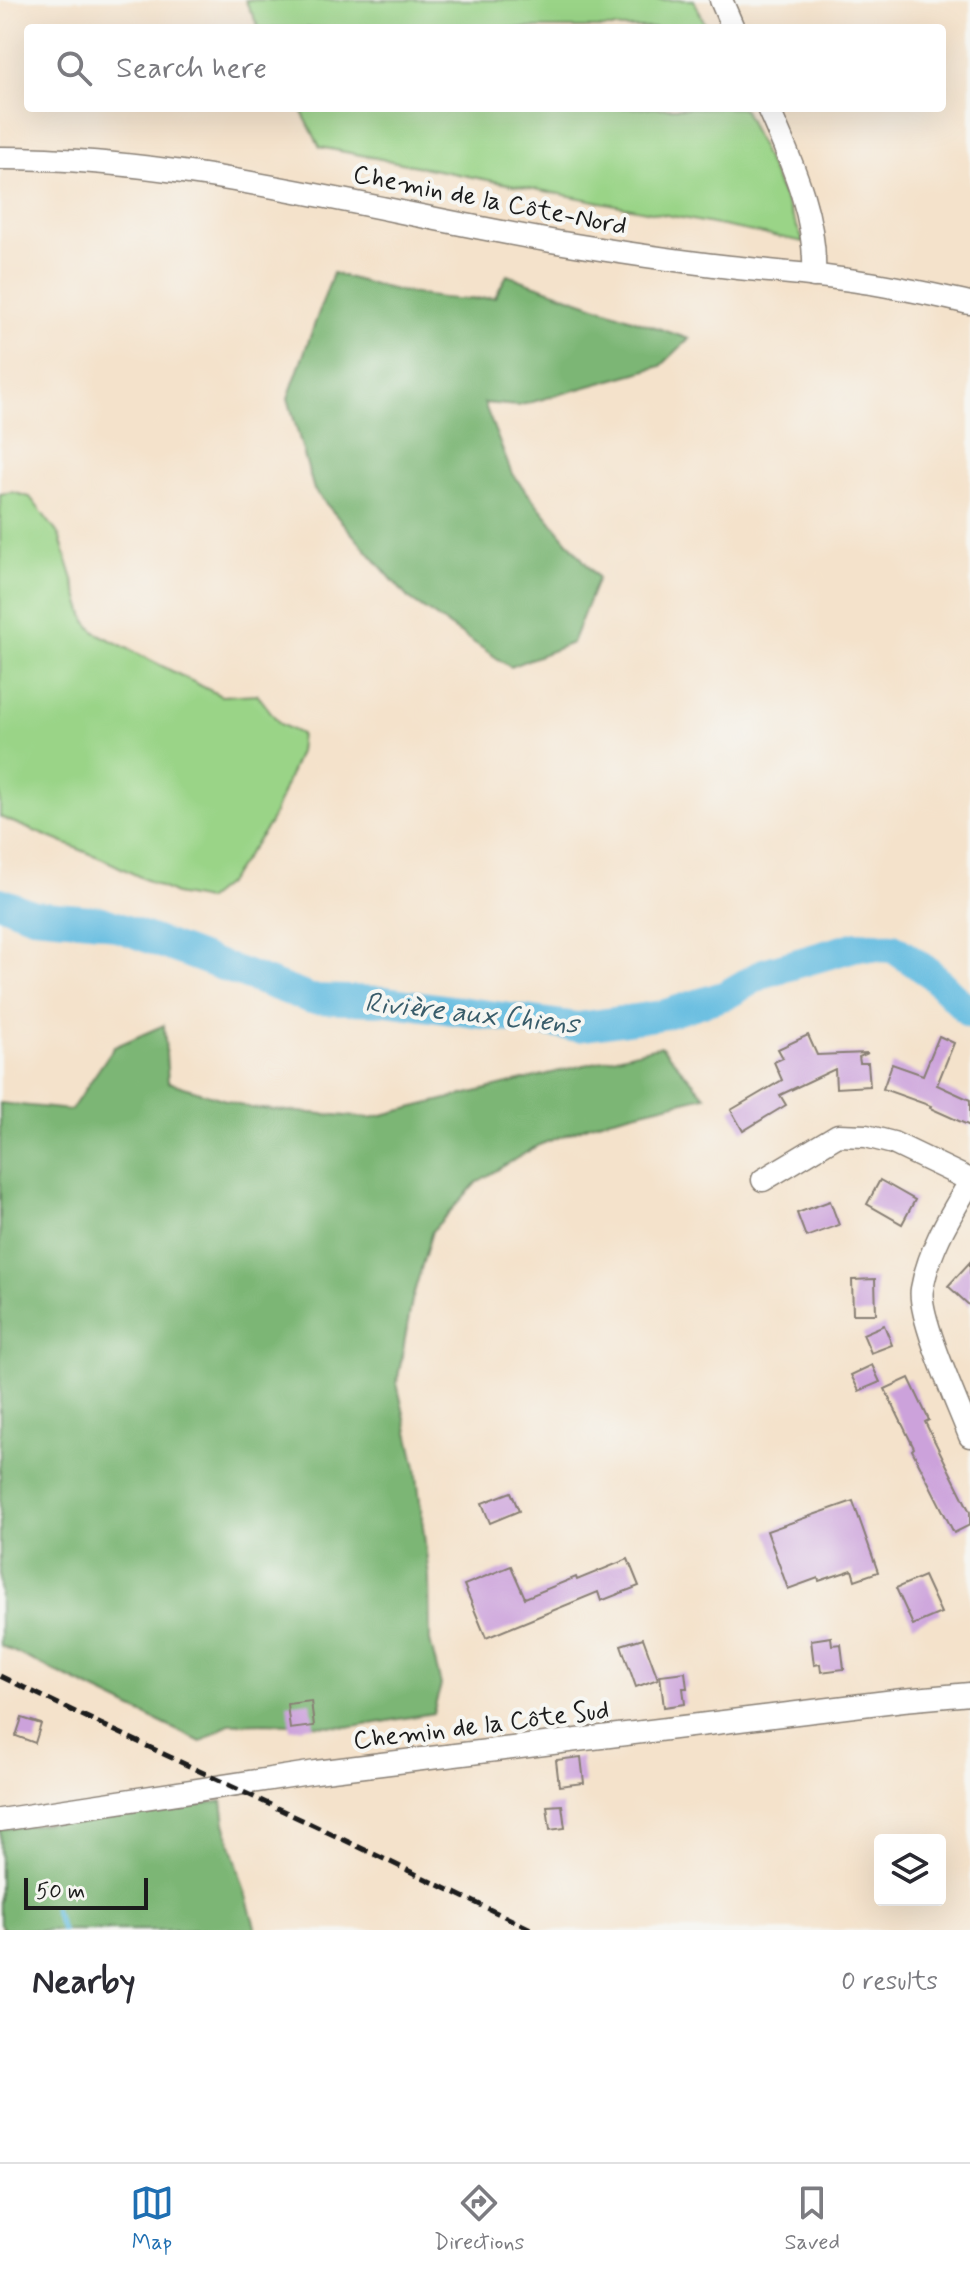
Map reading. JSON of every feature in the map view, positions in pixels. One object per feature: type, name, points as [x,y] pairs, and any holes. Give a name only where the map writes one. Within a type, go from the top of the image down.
[{"type":"street","points":[[721,0],[731,24]]},
{"type":"street","points":[[770,112],[804,198],[812,232],[814,276]]},
{"type":"street","name":"Chemin de la Côte-Nord","points":[[0,158],[102,162],[189,173],[569,244],[697,263],[864,282],[970,303]]},
{"type":"street","points":[[763,1180],[838,1135],[866,1136],[893,1143],[970,1181],[938,1235],[921,1292],[925,1320],[970,1436]]},
{"type":"street","name":"Chemin de la Côte Sud","points":[[0,1820],[351,1768],[970,1694]]},
{"type":"green space","points":[[245,0],[694,0],[705,24],[257,24]]},
{"type":"green space","points":[[302,112],[745,112],[804,242],[320,147]]},
{"type":"green space","points":[[333,273],[392,289],[456,299],[495,297],[507,275],[689,339],[661,366],[518,406],[484,403],[512,474],[598,578],[572,643],[510,667],[408,598],[314,490],[288,398]]},
{"type":"green space","points":[[12,492],[30,497],[59,535],[86,621],[95,632],[221,696],[257,694],[280,724],[301,734],[299,752],[270,823],[227,883],[206,900],[175,894],[103,859],[0,817],[0,494]]},
{"type":"green space","points":[[164,1025],[168,1082],[251,1108],[370,1118],[661,1046],[705,1096],[601,1121],[539,1145],[477,1182],[432,1231],[412,1300],[397,1383],[416,1467],[429,1577],[430,1641],[441,1685],[433,1713],[354,1727],[229,1724],[201,1742],[0,1645],[0,1103],[71,1110],[114,1047]]},
{"type":"green space","points":[[222,1801],[225,1823],[256,1930],[4,1930],[0,1923],[0,1829]]},
{"type":"building","points":[[808,1035],[817,1055],[868,1053],[859,1057],[860,1063],[868,1063],[870,1086],[836,1088],[835,1069],[780,1095],[786,1105],[743,1131],[731,1110],[782,1080],[774,1062],[783,1058],[778,1049]]},
{"type":"building","points":[[939,1036],[954,1043],[937,1085],[970,1100],[970,1126],[931,1106],[883,1089],[892,1064],[923,1075]]},
{"type":"building","points":[[880,1180],[915,1200],[902,1224],[867,1204]]},
{"type":"building","points":[[830,1201],[839,1225],[806,1237],[797,1213]]},
{"type":"building","points":[[970,1262],[970,1306],[948,1286]]},
{"type":"building","points":[[875,1279],[876,1314],[853,1314],[852,1280]]},
{"type":"building","points":[[884,1325],[892,1345],[871,1353],[863,1334]]},
{"type":"building","points":[[872,1365],[880,1382],[859,1391],[851,1375]]},
{"type":"building","points":[[909,1378],[929,1420],[925,1422],[970,1512],[970,1525],[954,1533],[885,1389]]},
{"type":"building","points":[[511,1492],[519,1511],[490,1523],[482,1503]]},
{"type":"building","points":[[853,1501],[878,1572],[855,1580],[852,1570],[788,1589],[767,1531]]},
{"type":"building","points":[[628,1559],[639,1586],[601,1601],[598,1592],[486,1638],[464,1585],[511,1566],[525,1598]]},
{"type":"building","points":[[924,1576],[941,1613],[913,1625],[896,1588]]},
{"type":"building","points":[[831,1637],[832,1645],[841,1644],[844,1669],[821,1672],[820,1664],[814,1665],[811,1640]]},
{"type":"building","points":[[643,1638],[658,1679],[636,1687],[621,1645]]},
{"type":"building","points":[[685,1672],[685,1704],[664,1707],[660,1675]]},
{"type":"building","points":[[311,1701],[314,1726],[290,1729],[287,1704]]},
{"type":"building","points":[[22,1718],[41,1724],[35,1743],[16,1736]]},
{"type":"building","points":[[581,1757],[584,1783],[559,1786],[556,1760]]},
{"type":"building","points":[[562,1805],[565,1828],[550,1830],[547,1806]]},
{"type":"waterway","name":"Rivière aux Chiens","points":[[0,902],[33,915],[102,921],[311,999],[386,1001],[578,1027],[662,1015],[726,995],[764,973],[857,946],[893,948],[930,973],[970,1013]]},
{"type":"waterway","points":[[54,1909],[62,1930]]},
{"type":"railway","points":[[0,1676],[533,1930]]}]
